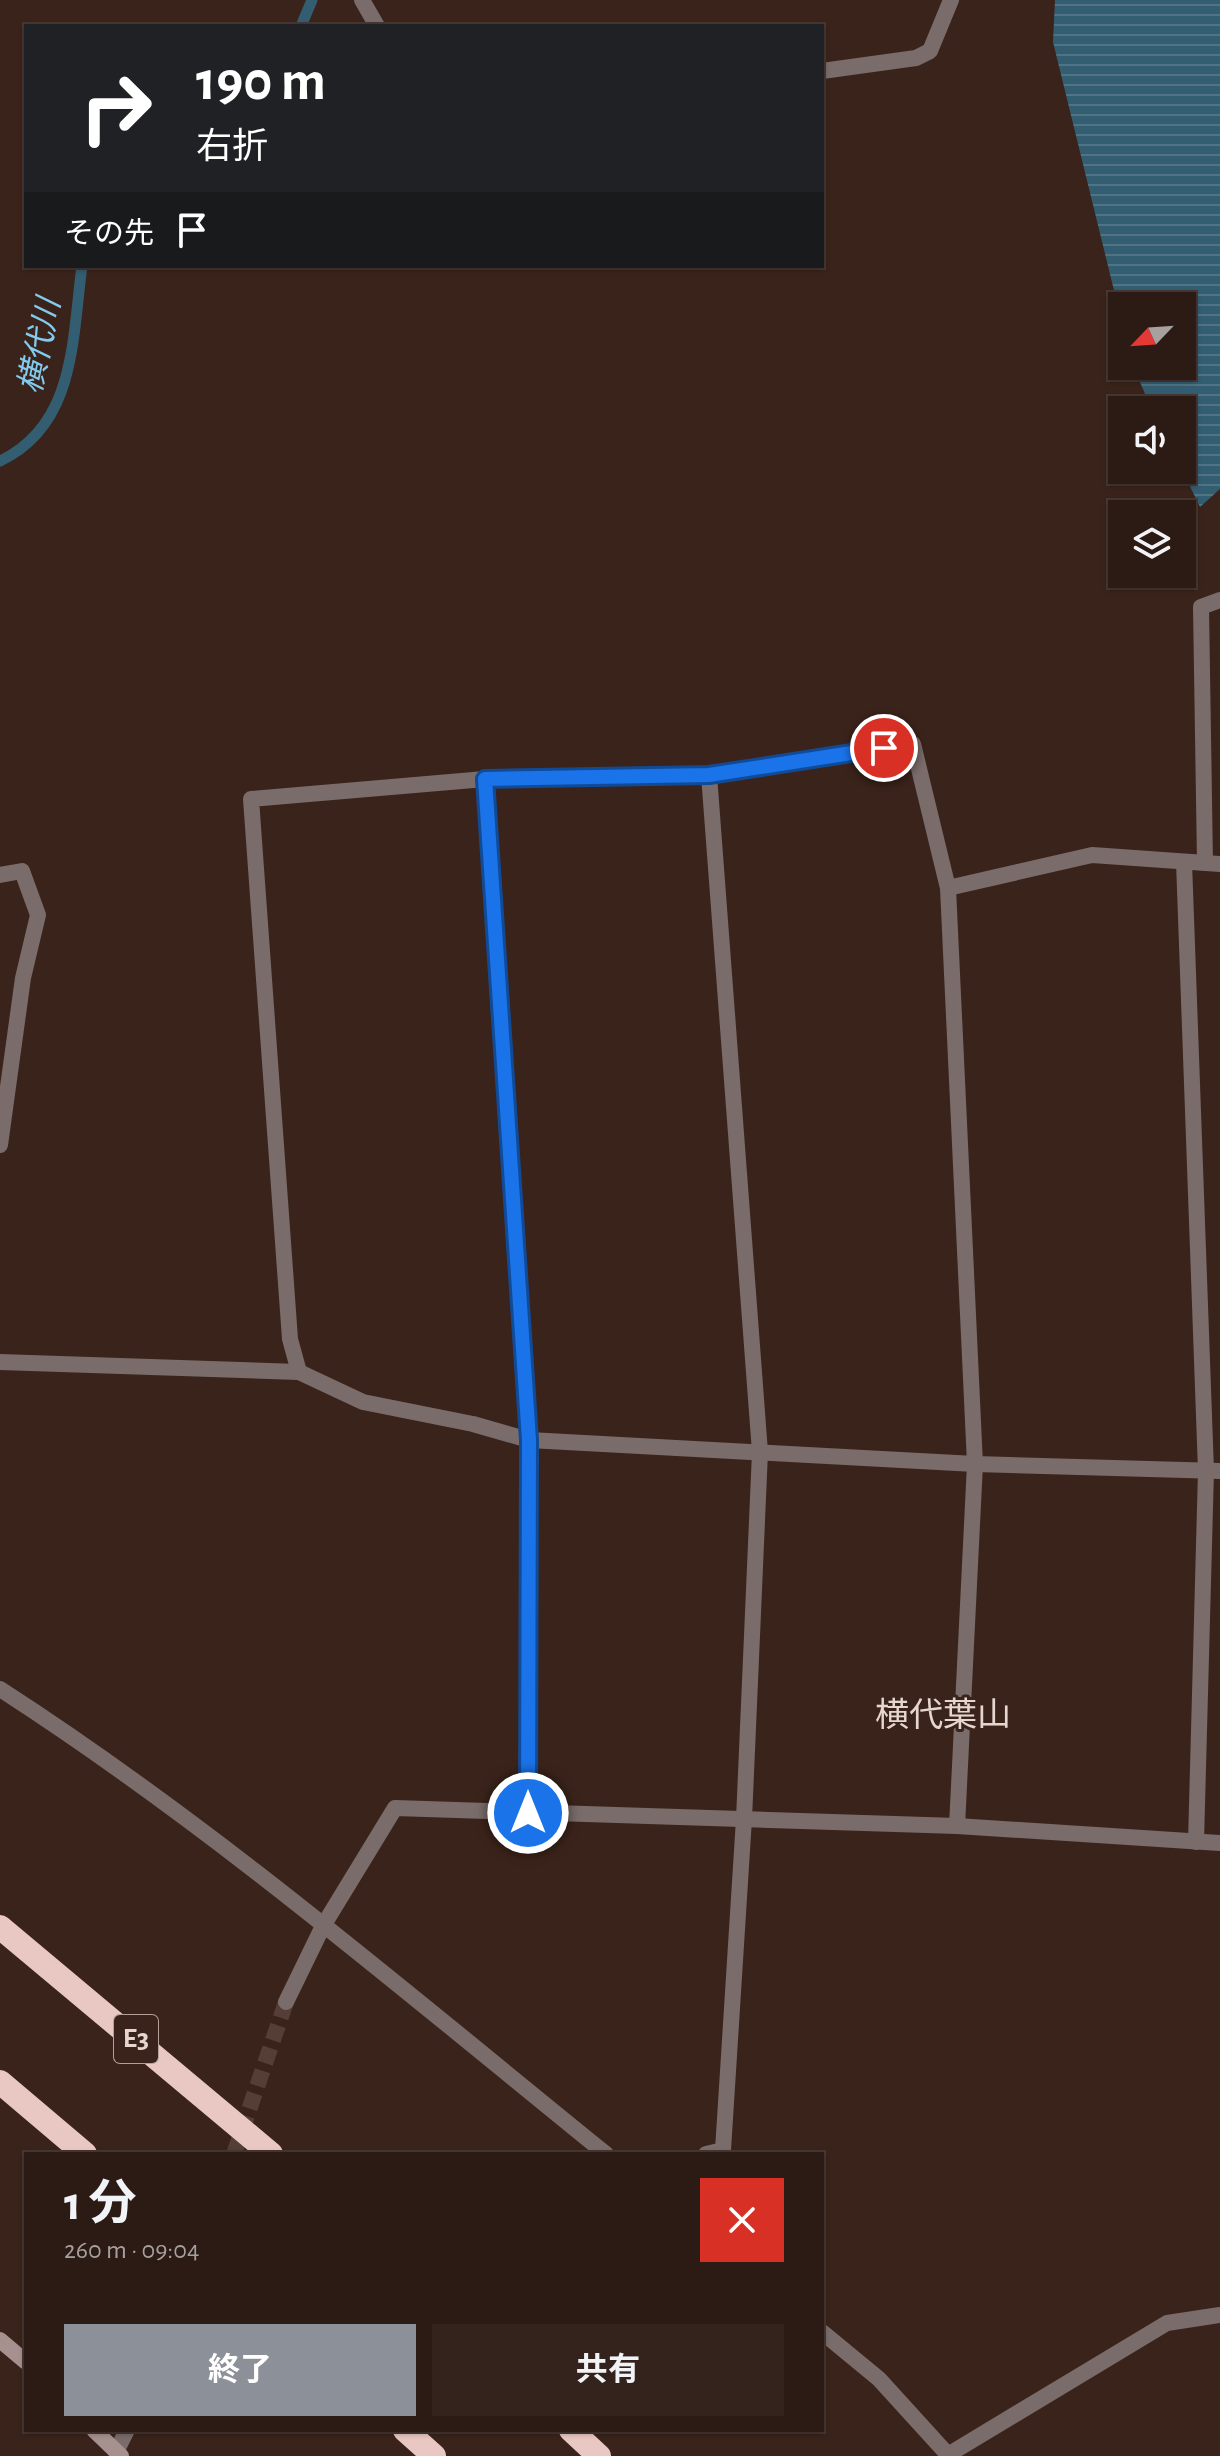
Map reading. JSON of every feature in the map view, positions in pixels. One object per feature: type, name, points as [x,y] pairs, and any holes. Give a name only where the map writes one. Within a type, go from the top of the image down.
[{"type":"highway","name":"E3","points":[[0,1927],[269,2152]]},
{"type":"highway","points":[[0,2082],[83,2152]]},
{"type":"highway","points":[[407,2432],[434,2456]]},
{"type":"highway","points":[[573,2432],[599,2456]]},
{"type":"street","points":[[362,0],[376,24]]},
{"type":"street","points":[[824,71],[916,58],[930,51],[951,0]]},
{"type":"street","points":[[948,888],[1092,855],[1212,864],[1201,607],[1220,600]]},
{"type":"street","points":[[299,1372],[290,1339],[251,799],[485,779],[709,775],[913,744],[948,888],[975,1464],[957,1826]]},
{"type":"street","points":[[709,775],[760,1452],[744,1819],[723,2150],[714,2152]]},
{"type":"street","points":[[485,779],[529,1440],[528,1813]]},
{"type":"street","points":[[1184,862],[1213,1471],[1196,1842]]},
{"type":"street","points":[[0,875],[22,871],[38,915],[23,978],[0,1145]]},
{"type":"street","points":[[0,1362],[299,1372],[363,1402],[473,1424],[529,1440],[975,1464],[1213,1471]]},
{"type":"street","points":[[0,1689],[90,1747],[266,1879],[604,2152]]},
{"type":"street","points":[[286,2002],[323,1926],[395,1808],[957,1826],[1220,1843]]},
{"type":"street","points":[[824,2334],[879,2379],[948,2456],[1167,2323],[1220,2315]]},
{"type":"street","points":[[1,2343],[24,2360]]},
{"type":"street","points":[[96,2432],[118,2454],[126,2432]]},
{"type":"water","points":[[1055,0],[1220,0],[1220,489],[1200,507],[1189,484],[1196,484],[1196,396],[1146,396],[1139,380],[1196,380],[1196,292],[1114,292],[1053,42]]},
{"type":"waterway","name":"横代川","points":[[302,24],[312,0]]},
{"type":"waterway","name":"横代川","points":[[0,461],[25,445],[43,426],[57,403],[72,350],[82,268]]},
{"type":"tunnel","points":[[235,2152],[286,2002]]},
{"type":"district","name":"横代葉山","points":[[943,1716]]},
{"type":"route","points":[[528,1813],[529,1440],[485,779],[709,775],[884,748]]}]
